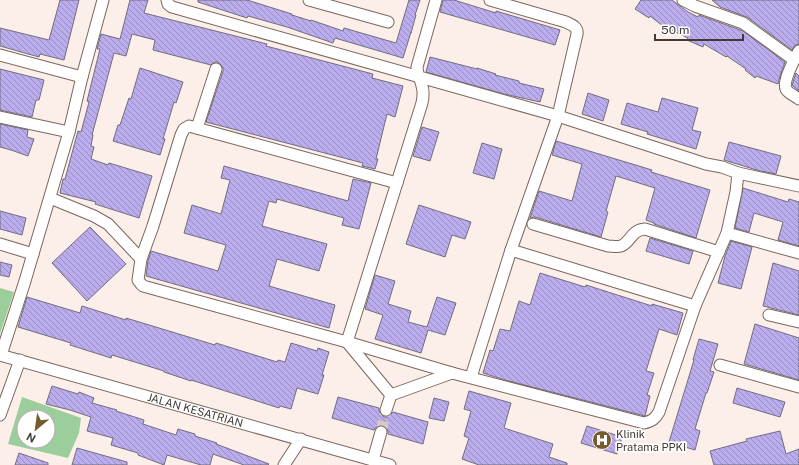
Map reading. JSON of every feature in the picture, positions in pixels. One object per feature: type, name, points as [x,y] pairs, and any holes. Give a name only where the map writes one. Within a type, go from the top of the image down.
[{"type":"street","points":[[0,355],[25,281],[50,198],[69,132],[103,0]]},
{"type":"street","points":[[167,0],[168,4],[172,7],[558,116],[706,164],[722,167],[738,173],[799,186]]},
{"type":"street","points":[[310,0],[388,22]]},
{"type":"street","points":[[346,342],[422,103],[422,85],[418,77],[417,67],[436,0]]},
{"type":"street","points":[[471,377],[512,250],[558,116],[578,31],[574,26],[566,22],[490,0]]},
{"type":"street","points":[[683,0],[695,6],[743,23],[797,56],[785,83],[787,91],[799,99]]},
{"type":"street","points":[[0,55],[82,77]]},
{"type":"street","points":[[197,128],[216,69]]},
{"type":"street","points":[[0,117],[69,132]]},
{"type":"street","points":[[397,183],[189,126],[184,129],[181,135],[142,259],[138,280],[143,286],[452,373],[644,423],[652,421],[656,418],[659,412],[695,306],[727,233],[736,192],[738,173]]},
{"type":"street","points":[[50,198],[94,216],[108,224],[142,259]]},
{"type":"street","points":[[533,224],[608,246],[621,246],[637,231],[640,229],[645,229],[719,252]]},
{"type":"street","points":[[727,233],[799,253]]},
{"type":"street","points":[[0,244],[33,254]]},
{"type":"street","points":[[512,250],[695,306]]},
{"type":"street","points":[[769,315],[799,322]]},
{"type":"street","points":[[346,342],[391,395]]},
{"type":"street","name":"JALAN KESATRIAN","points":[[0,355],[390,465]]},
{"type":"street","points":[[0,415],[20,360]]},
{"type":"street","points":[[720,365],[799,387]]},
{"type":"street","points":[[391,395],[452,373]]},
{"type":"street","points":[[386,410],[391,395]]},
{"type":"street","points":[[373,460],[381,432]]},
{"type":"street","points":[[284,465],[301,439]]},
{"type":"green space","points":[[0,288],[14,292],[0,334]]},
{"type":"green space","points":[[22,397],[56,409],[18,409]]},
{"type":"green space","points":[[56,409],[81,418],[79,433],[68,458],[29,449],[56,449]]},
{"type":"green space","points":[[16,417],[16,446],[8,444]]},
{"type":"building","points":[[60,0],[79,0],[64,60],[40,54],[39,57],[0,46],[0,28],[49,40]]},
{"type":"building","points":[[130,0],[148,0],[144,13],[267,44],[266,46],[373,74],[372,78],[403,86],[395,117],[387,114],[375,169],[362,166],[363,163],[206,122],[223,71],[221,65],[218,62],[211,65],[153,50],[155,40],[132,34],[126,56],[114,53],[92,135],[91,146],[94,147],[91,159],[108,165],[109,163],[152,176],[139,218],[95,204],[96,202],[60,193],[78,131],[81,132],[89,102],[87,101],[100,49],[97,49],[101,34],[120,39]]},
{"type":"building","points":[[198,0],[247,0],[343,31],[344,28],[396,43],[409,0],[420,0],[403,58],[335,38],[333,43],[287,27],[248,16],[247,18],[198,2]]},
{"type":"building","points":[[443,0],[454,0],[560,30],[555,45],[440,12]]},
{"type":"building","points":[[641,0],[672,0],[688,12],[698,17],[699,15],[743,31],[785,62],[778,84],[756,76],[755,78],[745,70],[746,69],[727,56],[726,57],[704,44],[703,47],[687,40],[688,38],[663,26],[650,16],[649,18],[635,9]]},
{"type":"building","points":[[712,0],[799,0],[799,44],[795,45],[792,50],[747,17],[720,7]]},
{"type":"building","points":[[430,57],[477,68],[496,74],[495,75],[519,81],[519,83],[544,89],[540,102],[504,94],[426,72]]},
{"type":"building","points":[[140,68],[183,82],[176,103],[174,102],[160,155],[113,141],[129,98],[131,99]]},
{"type":"building","points":[[0,69],[44,80],[39,100],[36,100],[32,117],[0,110]]},
{"type":"building","points":[[796,73],[799,76],[799,91],[792,85]]},
{"type":"building","points":[[588,93],[609,100],[603,121],[582,114]]},
{"type":"building","points":[[662,98],[698,108],[692,130],[701,132],[696,149],[647,134],[648,132],[621,124],[627,103],[658,112]]},
{"type":"building","points":[[0,124],[28,130],[27,137],[34,139],[28,156],[0,147]]},
{"type":"building","points":[[422,127],[439,132],[430,161],[413,156]]},
{"type":"building","points":[[556,141],[652,170],[651,172],[710,190],[696,238],[646,220],[655,188],[616,176],[606,211],[608,212],[601,237],[535,217],[530,218],[539,191],[572,201],[582,164],[552,155]]},
{"type":"building","points":[[729,142],[781,156],[776,174],[760,171],[724,160]]},
{"type":"building","points":[[482,143],[502,149],[494,179],[473,173]]},
{"type":"building","points":[[224,166],[348,201],[353,179],[371,183],[359,229],[342,225],[344,218],[277,199],[276,203],[269,201],[262,226],[327,244],[319,271],[277,259],[269,286],[335,305],[329,328],[146,276],[151,251],[218,271],[226,245],[184,233],[192,205],[221,214],[230,180],[221,178]]},
{"type":"building","points":[[743,188],[788,202],[789,199],[799,202],[799,246],[778,240],[783,222],[754,213],[749,232],[735,228]]},
{"type":"building","points":[[419,205],[471,222],[465,239],[452,235],[445,257],[406,244]]},
{"type":"building","points":[[0,211],[26,218],[22,235],[0,229]]},
{"type":"building","points":[[90,227],[126,264],[87,301],[52,263]]},
{"type":"building","points":[[650,238],[693,251],[689,264],[646,251]]},
{"type":"building","points":[[731,241],[752,247],[741,289],[718,283],[725,256]]},
{"type":"building","points":[[0,262],[12,265],[9,277],[0,275]]},
{"type":"building","points":[[773,263],[799,271],[799,315],[763,306]]},
{"type":"building","points":[[540,273],[585,287],[586,285],[652,306],[652,304],[683,313],[677,335],[659,329],[646,371],[654,373],[647,395],[650,396],[645,416],[483,373],[490,350],[493,351],[500,329],[510,331],[519,301],[530,305]]},
{"type":"building","points":[[375,275],[395,281],[388,304],[411,311],[408,322],[427,327],[437,297],[456,303],[445,335],[428,330],[421,353],[375,339],[383,315],[365,309]]},
{"type":"building","points":[[27,297],[80,313],[82,306],[215,345],[216,343],[277,362],[278,360],[285,362],[291,343],[317,351],[318,348],[329,352],[322,375],[324,375],[318,394],[297,388],[291,409],[280,406],[279,408],[112,355],[111,358],[70,345],[71,343],[18,327]]},
{"type":"building","points":[[755,324],[799,338],[799,380],[744,364]]},
{"type":"building","points":[[699,339],[718,344],[710,371],[714,372],[695,429],[700,431],[695,450],[669,442]]},
{"type":"building","points":[[52,386],[78,394],[79,392],[94,398],[92,403],[144,420],[143,424],[176,435],[178,429],[195,434],[195,436],[217,443],[216,444],[269,464],[244,465],[213,454],[210,465],[201,465],[167,455],[164,465],[138,455],[138,453],[111,445],[113,438],[87,431],[91,417],[46,404]]},
{"type":"building","points":[[737,388],[785,402],[780,417],[733,403]]},
{"type":"building","points":[[469,391],[511,403],[504,428],[553,444],[549,457],[567,463],[567,465],[479,465],[462,459],[469,438],[464,436],[471,411],[464,409]]},
{"type":"building","points":[[338,397],[379,408],[379,411],[384,417],[387,417],[393,412],[428,422],[423,444],[388,434],[386,427],[383,425],[376,427],[374,430],[332,418]]},
{"type":"building","points":[[434,398],[449,402],[444,421],[429,418]]},
{"type":"building","name":"Klinik Pratama PPKI","points":[[587,426],[622,437],[617,454],[581,443]]},
{"type":"building","points":[[780,431],[786,454],[799,449],[799,465],[714,465],[710,451],[747,441],[746,439]]},
{"type":"building","points":[[77,448],[127,462],[127,465],[72,465]]},
{"type":"building","points":[[19,453],[48,463],[48,465],[15,465]]},
{"type":"tunnel","points":[[381,432],[386,410]]},
{"type":"place","name":"Klinik Pratama PPKI","points":[[602,440]]}]
